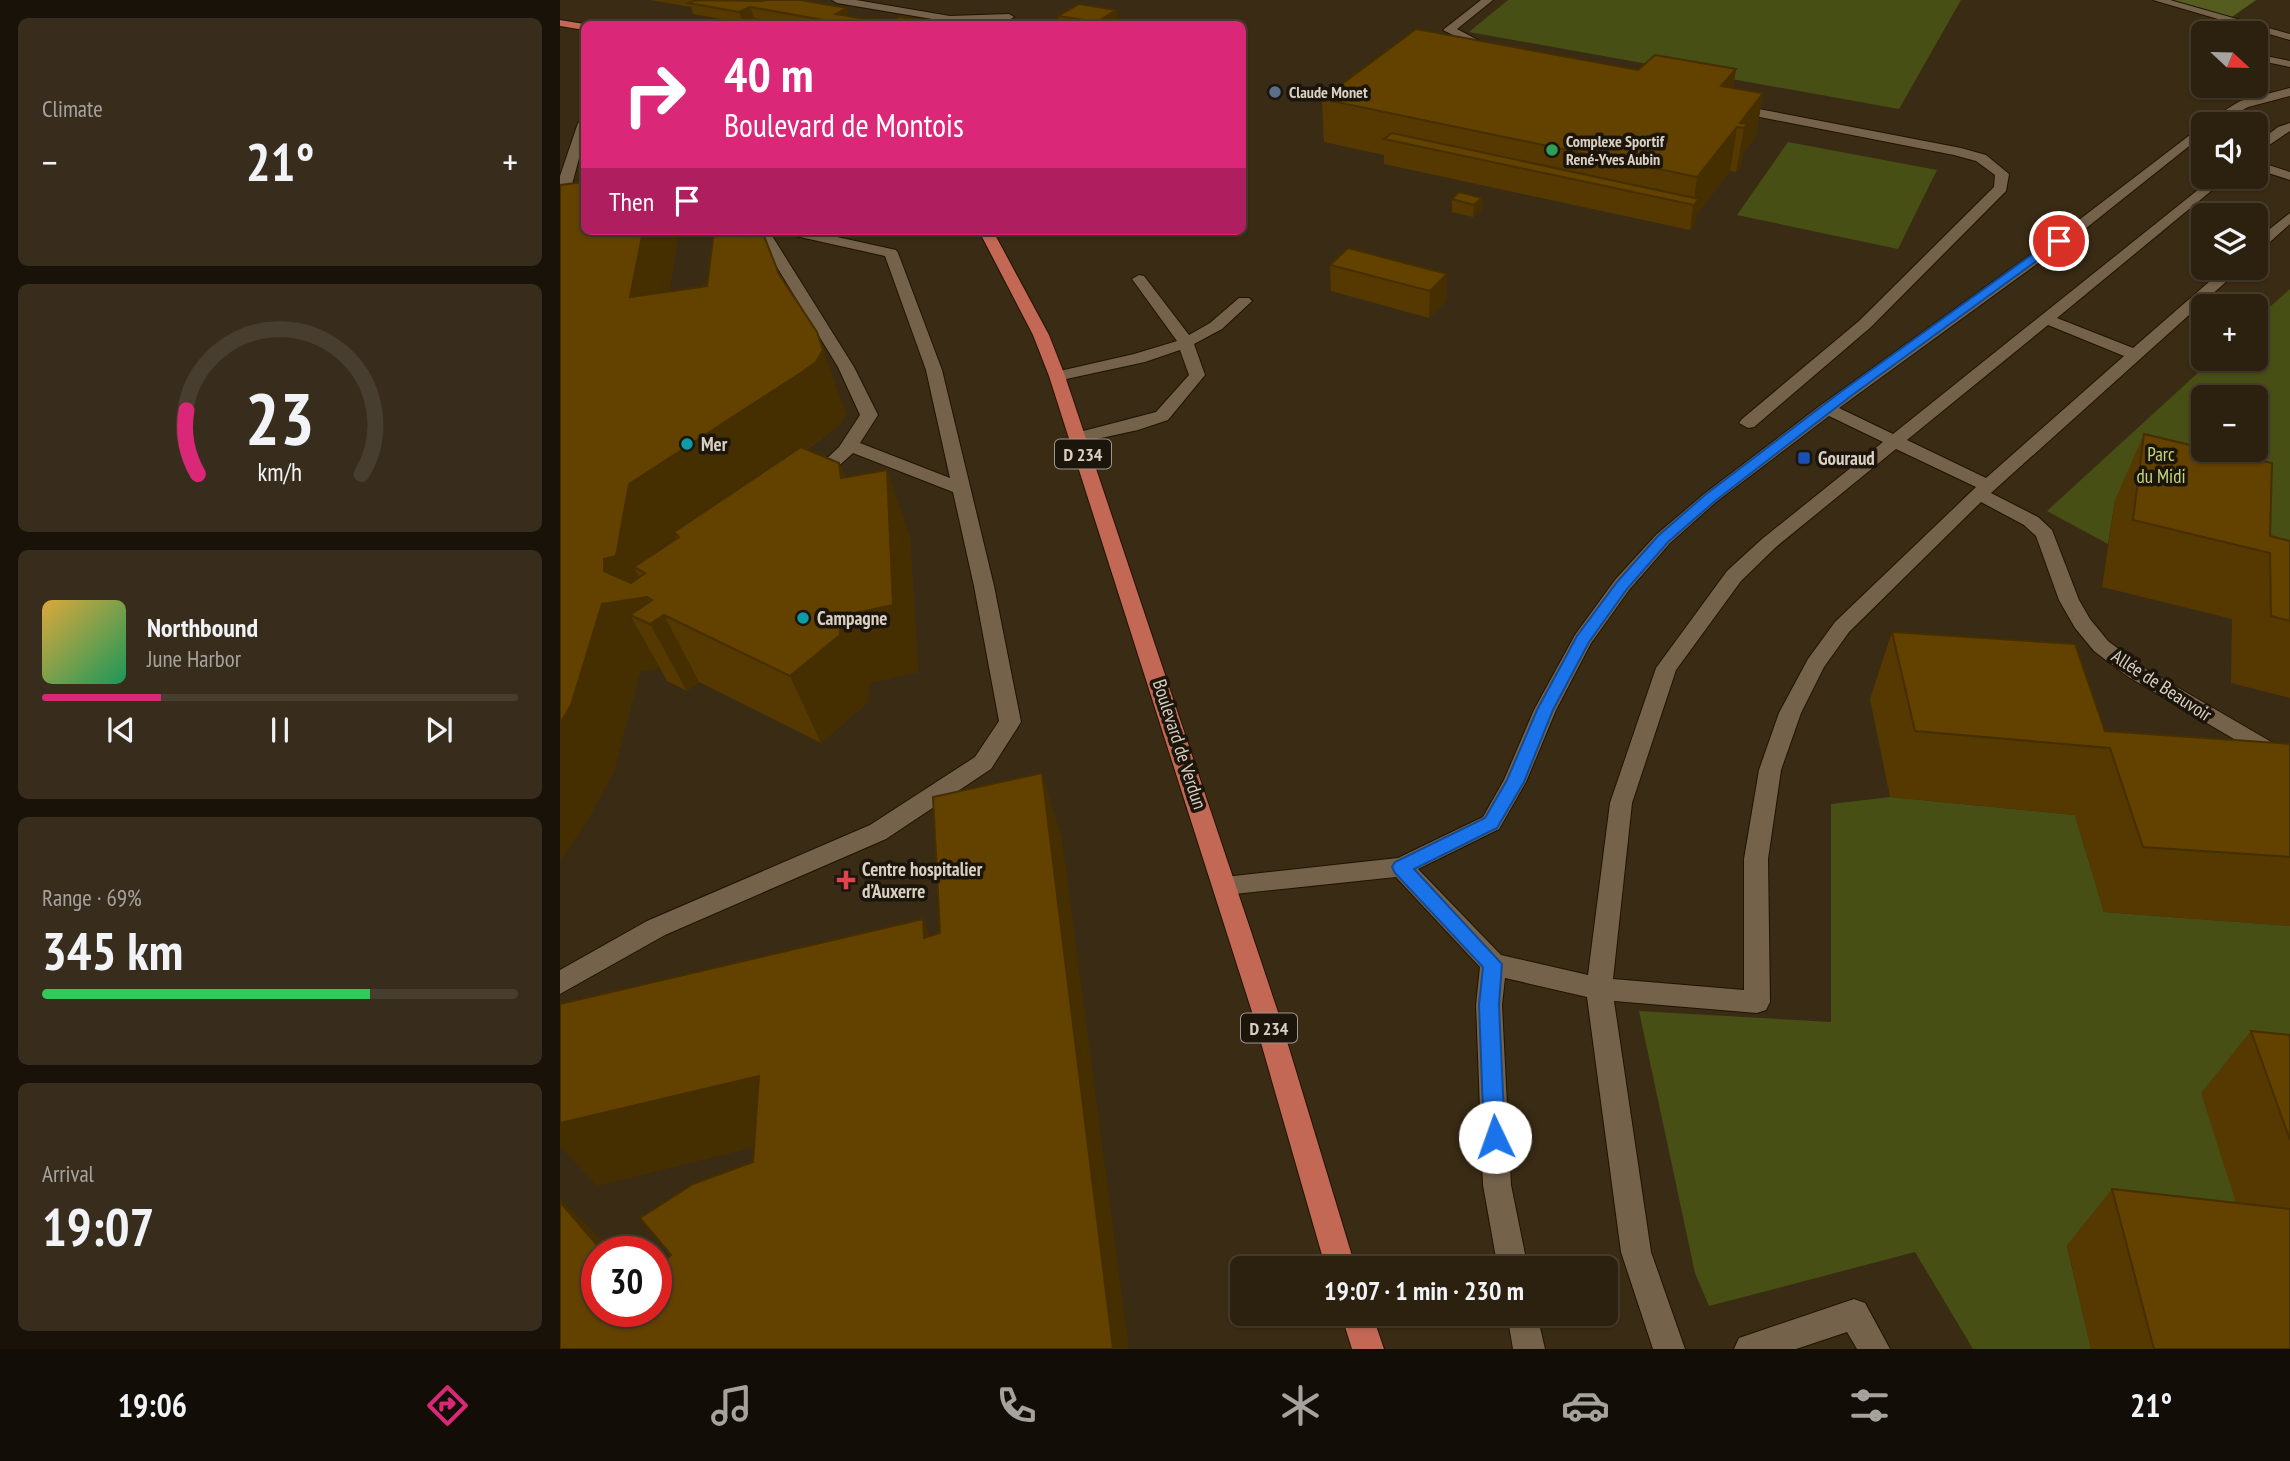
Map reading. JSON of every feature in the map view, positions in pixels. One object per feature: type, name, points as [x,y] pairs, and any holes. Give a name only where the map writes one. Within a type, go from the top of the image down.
[{"type":"main road","points":[[560,23],[581,26]]},
{"type":"main road","name":"Boulevard de Verdun","points":[[988,235],[1041,335],[1057,376],[1162,685],[1338,1256]]},
{"type":"main road","points":[[1360,1326],[1368,1349]]},
{"type":"street","points":[[837,0],[950,19],[1009,17]]},
{"type":"street","points":[[1488,0],[1449,30],[1503,58]]},
{"type":"street","points":[[2158,0],[2290,37]]},
{"type":"street","points":[[2268,59],[2290,64]]},
{"type":"street","points":[[2230,112],[2244,104],[2290,92]]},
{"type":"street","points":[[1725,107],[1956,151],[1981,158],[2002,174],[2001,188],[1865,324],[1748,423]]},
{"type":"street","points":[[2268,141],[2290,127]]},
{"type":"street","points":[[560,203],[581,132]]},
{"type":"street","points":[[1225,885],[1401,867],[1491,823],[1515,782],[1545,710],[1583,640],[1622,586],[1663,539],[1710,498],[1827,409],[2080,226],[2191,138]]},
{"type":"street","points":[[2184,143],[2191,145]]},
{"type":"street","points":[[2268,169],[2290,176]]},
{"type":"street","points":[[1669,1349],[1636,1252],[1599,989],[1621,803],[1666,668],[1734,576],[1769,543],[2207,189]]},
{"type":"street","points":[[2268,236],[2290,217]]},
{"type":"street","points":[[765,235],[836,349],[869,415],[851,446],[837,462],[796,491]]},
{"type":"street","points":[[560,983],[656,928],[878,832],[983,763],[1010,722],[934,370],[891,253],[809,235]]},
{"type":"street","points":[[1078,439],[1162,416],[1197,375],[1185,341],[1139,279]]},
{"type":"street","points":[[1401,867],[1493,964],[1599,989],[1757,1002],[1756,859],[1770,770],[1790,713],[1815,664],[1842,627],[1984,490],[2220,280]]},
{"type":"street","points":[[1057,376],[1140,357],[1185,341],[1215,326],[1244,301]]},
{"type":"street","points":[[2044,318],[2136,355]]},
{"type":"street","points":[[817,355],[836,349]]},
{"type":"street","name":"Allée de Beauvoir","points":[[1827,409],[1984,490],[2031,521],[2045,534],[2069,600],[2082,624],[2101,646],[2134,671],[2290,764]]},
{"type":"street","points":[[851,446],[961,489]]},
{"type":"street","points":[[1493,964],[1489,1005],[1497,1185],[1511,1256]]},
{"type":"street","points":[[1749,1349],[1854,1314],[1874,1349]]},
{"type":"street","points":[[1525,1326],[1530,1349]]},
{"type":"green space","points":[[1508,0],[1961,0],[1899,109],[1469,32]]},
{"type":"green space","points":[[2169,0],[2256,0],[2229,19]]},
{"type":"green space","points":[[1788,142],[1937,170],[1898,249],[1737,215]]},
{"type":"green space","name":"Parc du Midi","points":[[2290,289],[2290,616],[2115,500],[2108,544],[2047,511],[2200,371],[2268,371],[2268,308]]},
{"type":"green space","points":[[1890,797],[2075,815],[2104,912],[2290,926],[2290,1100],[2255,1264],[2067,1246],[2091,1349],[1973,1349],[1915,1252],[1709,1306],[1695,1273],[1639,1011],[1831,1022],[1831,804]]},
{"type":"building","points":[[696,0],[800,0],[847,8],[836,14],[876,21],[821,21],[823,20],[750,7],[739,12],[689,3]]},
{"type":"building","points":[[1079,4],[1116,10],[1099,21],[1058,16]]},
{"type":"building","points":[[899,17],[924,21],[892,21]]},
{"type":"building","points":[[1416,29],[1638,70],[1655,55],[1736,69],[1721,86],[1763,93],[1740,123],[1747,124],[1744,128],[1737,127],[1697,177],[1322,99]]},
{"type":"building","points":[[1392,133],[1699,199],[1694,205],[1384,139]]},
{"type":"building","points":[[581,182],[581,235],[642,235],[630,297],[707,286],[713,235],[763,235],[779,274],[817,332],[823,350],[816,362],[802,372],[629,484],[616,556],[604,559],[604,571],[631,583],[645,573],[634,567],[679,537],[674,532],[801,447],[839,463],[841,478],[887,470],[893,605],[841,616],[840,635],[790,676],[664,615],[650,624],[630,615],[652,600],[647,597],[602,604],[571,705],[560,724],[560,185]]},
{"type":"building","points":[[1459,192],[1482,198],[1474,205],[1452,199]]},
{"type":"building","points":[[1348,248],[1447,274],[1430,291],[1330,265]]},
{"type":"building","points":[[2144,434],[2191,445],[2191,462],[2272,463],[2270,536],[2290,541],[2290,621],[2271,616],[2270,553],[2133,520]]},
{"type":"building","points":[[1892,632],[2075,644],[2105,731],[2290,744],[2290,857],[2143,847],[2110,748],[1915,731]]},
{"type":"building","points":[[1042,773],[1113,1349],[560,1349],[560,1202],[589,1236],[581,1236],[581,1327],[672,1327],[672,1236],[655,1236],[640,1218],[693,1184],[753,1162],[759,1076],[560,1123],[560,1004],[923,919],[924,938],[940,933],[933,797]]},
{"type":"building","points":[[2251,1031],[2290,1035],[2290,1140]]},
{"type":"building","points":[[2112,1189],[2290,1209],[2290,1349],[2154,1349]]},
{"type":"place","name":"Claude Monet","points":[[1275,92]]},
{"type":"place","name":"Complexe Sportif René-Yves Aubin","points":[[1552,150]]},
{"type":"place","name":"Mer","points":[[687,444]]},
{"type":"place","name":"Gouraud","points":[[1804,458]]},
{"type":"place","name":"Campagne","points":[[803,618]]},
{"type":"place","name":"Centre hospitalier d’Auxerre","points":[[846,880]]},
{"type":"route","points":[[1495,1137],[1489,1005],[1493,964],[1401,867],[1491,823],[1515,782],[1545,710],[1583,640],[1622,586],[1663,539],[1710,498],[1847,394],[2059,241]]}]
